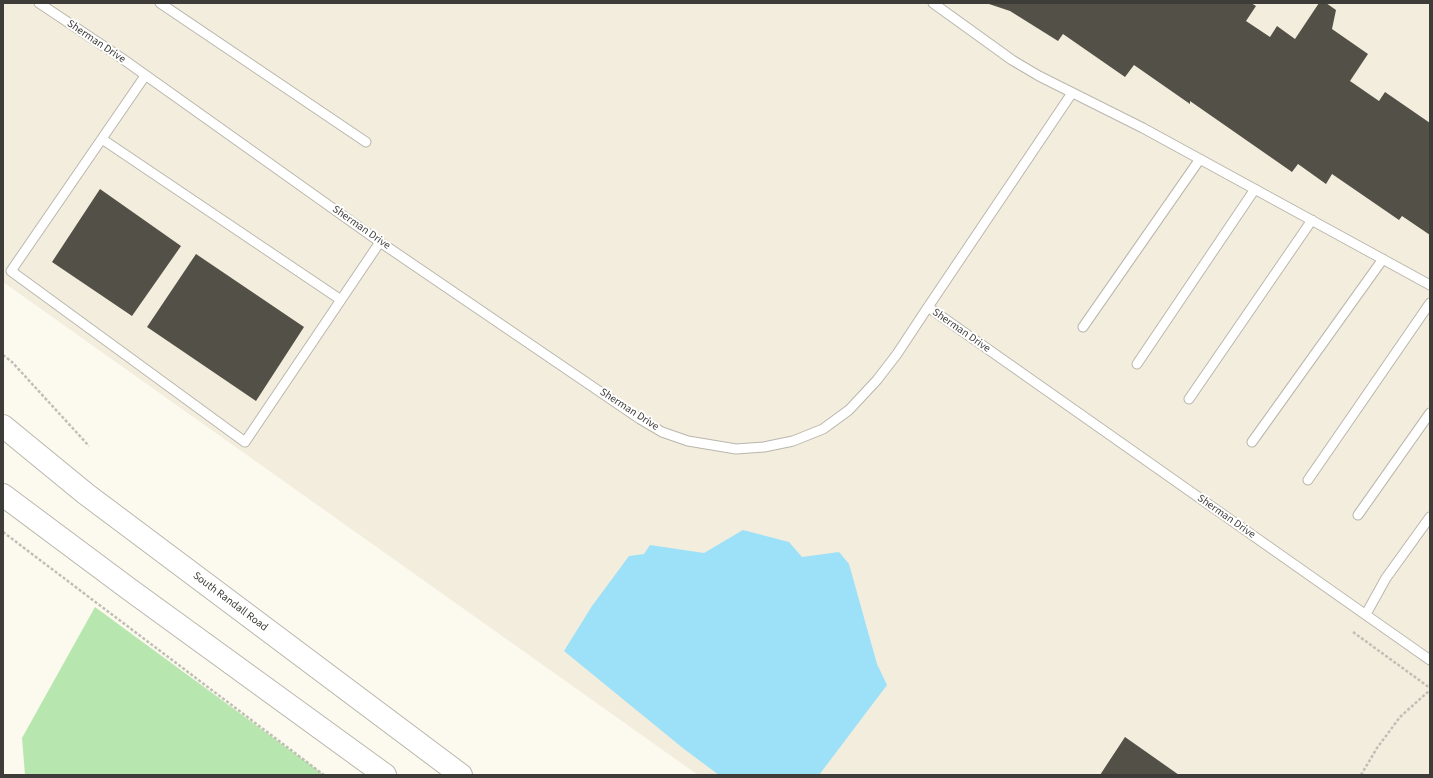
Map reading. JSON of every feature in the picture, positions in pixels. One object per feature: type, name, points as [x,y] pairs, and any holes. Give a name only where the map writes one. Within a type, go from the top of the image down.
[{"type":"main road","name":"South Randall Road","points":[[3,426],[86,494],[460,775]]},
{"type":"main road","points":[[3,495],[129,589],[385,775]]},
{"type":"lane","name":"Sherman Drive","points":[[39,3],[380,242],[646,423],[662,432],[688,441],[736,449],[764,447],[793,441],[822,429],[849,410],[877,380],[897,354],[928,308],[1430,660]]},
{"type":"lane","points":[[160,3],[366,142]]},
{"type":"lane","points":[[933,3],[1012,60],[1039,76],[1143,128],[1430,285]]},
{"type":"lane","points":[[145,76],[102,139],[7,268],[245,442],[380,242]]},
{"type":"lane","points":[[928,308],[1072,93]]},
{"type":"lane","points":[[102,139],[341,300]]},
{"type":"lane","points":[[1083,327],[1200,160]]},
{"type":"lane","points":[[1137,364],[1255,189]]},
{"type":"lane","points":[[1189,399],[1312,220]]},
{"type":"lane","points":[[1252,442],[1383,259]]},
{"type":"lane","points":[[1308,480],[1430,303]]},
{"type":"lane","points":[[1358,515],[1430,413]]},
{"type":"lane","points":[[1366,614],[1386,578],[1430,517]]},
{"type":"path","points":[[3,355],[12,362],[89,446]]},
{"type":"path","points":[[3,532],[324,775]]},
{"type":"path","points":[[1353,632],[1430,689],[1400,717],[1377,748],[1362,775]]},
{"type":"shaded area","points":[[3,3],[1430,3],[1430,775],[698,775],[3,282]]},
{"type":"green space","points":[[95,607],[324,775],[25,775],[22,738]]},
{"type":"water","points":[[743,530],[789,542],[802,557],[839,552],[849,564],[877,664],[887,685],[819,775],[719,775],[684,749],[564,651],[592,606],[629,556],[644,554],[650,545],[704,553]]},
{"type":"building","points":[[986,3],[1251,3],[1256,6],[1246,21],[1270,37],[1277,26],[1295,39],[1319,3],[1326,3],[1336,10],[1332,29],[1368,54],[1350,81],[1379,101],[1385,92],[1430,123],[1430,235],[1402,216],[1399,220],[1332,174],[1326,184],[1298,164],[1292,172],[1190,101],[1190,104],[1134,65],[1125,77],[1063,34],[1058,41],[1010,11]]},
{"type":"building","points":[[100,189],[181,246],[132,316],[52,262]]},
{"type":"building","points":[[196,254],[304,327],[256,401],[147,327]]},
{"type":"building","points":[[1125,737],[1179,775],[1100,775]]}]
